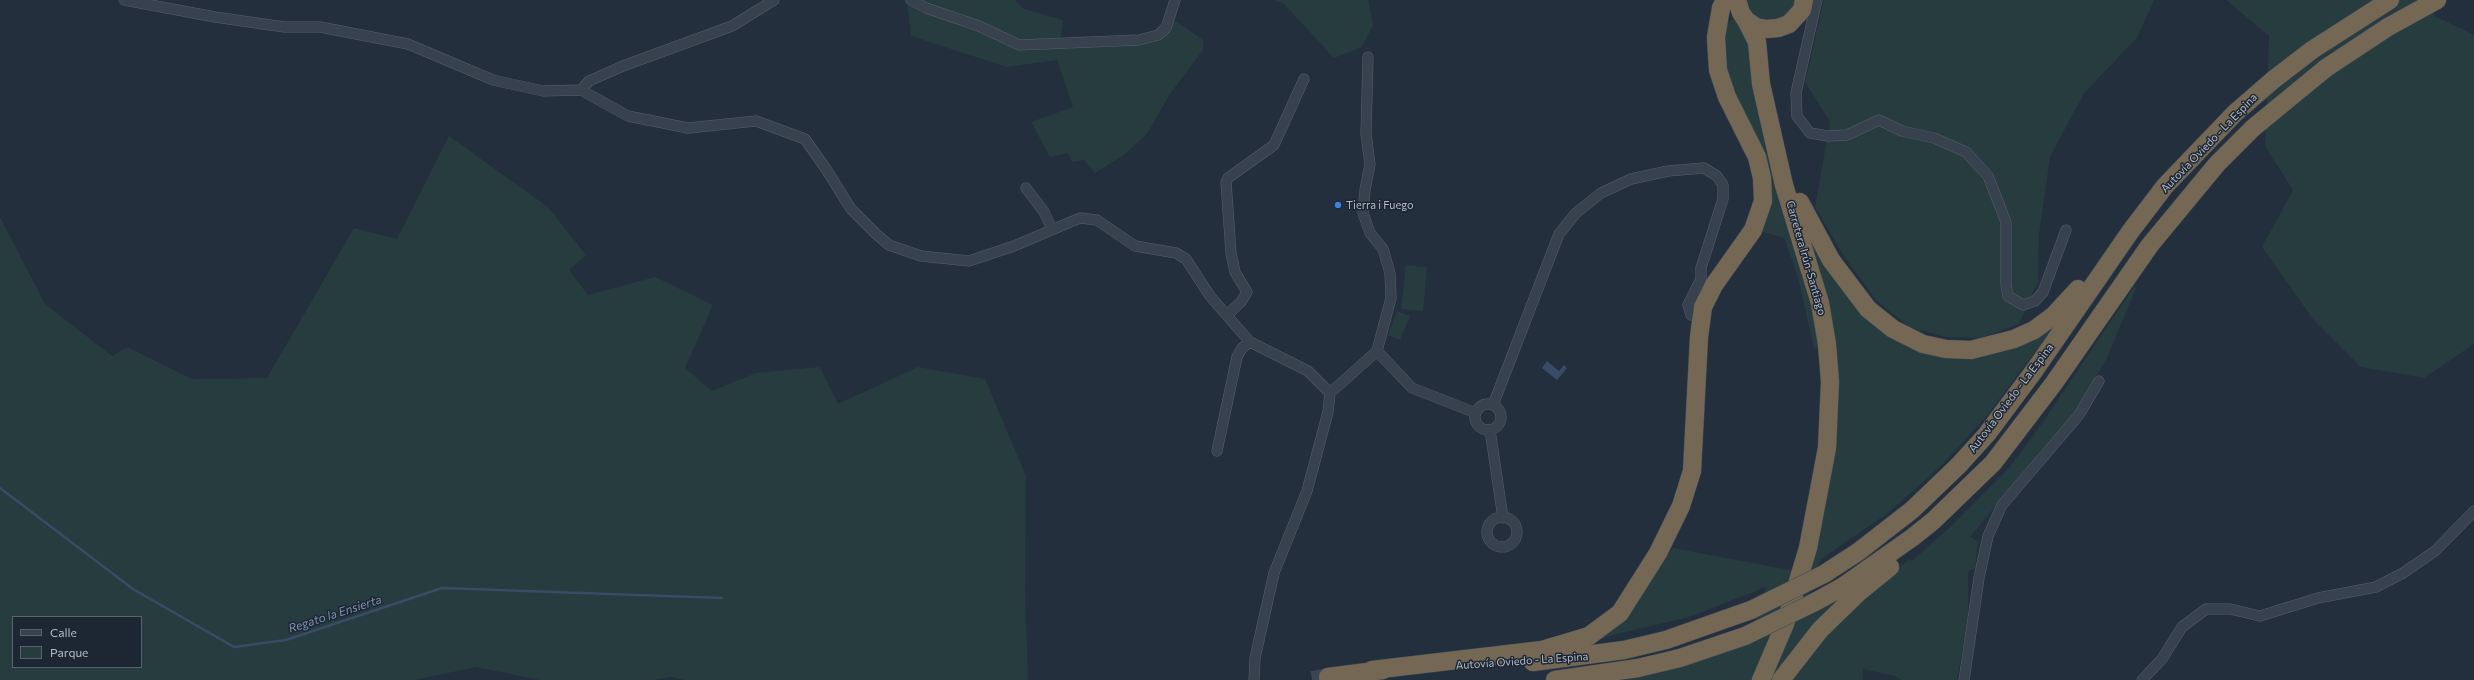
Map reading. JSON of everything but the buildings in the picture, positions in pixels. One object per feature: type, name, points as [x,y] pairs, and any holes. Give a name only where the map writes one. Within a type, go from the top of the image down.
[{"type":"highway","points":[[1372,670],[1542,650],[1590,636],[1620,612],[1658,553],[1681,506],[1692,471],[1701,318],[1707,296],[1753,230],[1763,201],[1762,178],[1757,157],[1726,97],[1718,70],[1716,43],[1721,8],[1725,0]]},
{"type":"highway","name":"Autovía Oviedo - La Espina","points":[[1328,677],[1372,670],[1558,660],[1617,652],[1666,640],[1751,610],[1824,574],[1858,552],[1912,510],[1982,439],[2165,186],[2235,113],[2273,80],[2312,50],[2390,0]]},
{"type":"highway","name":"Autovía Oviedo - La Espina","points":[[1555,680],[1645,666],[1680,658],[1745,636],[1813,603],[1892,554],[1933,521],[1993,463],[2054,383],[2150,245],[2217,164],[2289,97],[2326,68],[2388,27],[2437,0]]},
{"type":"highway","points":[[1719,24],[1741,11],[1756,27],[1767,29],[1778,28],[1785,26],[1806,8]]},
{"type":"highway","name":"Carretera Irún-Santiago","points":[[1741,11],[1757,42],[1761,69],[1761,84],[1784,185],[1820,303],[1827,344],[1831,402],[1825,463],[1808,548],[1785,624],[1762,680]]},
{"type":"highway","name":"Carretera Irún-Santiago","points":[[1761,69],[1766,48],[1778,28]]},
{"type":"highway","points":[[1775,146],[1819,241],[1843,278],[1868,309],[1893,329],[1907,337],[1923,344],[1946,349],[1971,350],[2014,339],[2034,330],[2053,316],[2071,300],[2138,213],[2165,186]]},
{"type":"highway","points":[[1781,680],[1820,630],[1853,599],[1934,531],[1968,498],[2034,418],[2054,383]]},
{"type":"street","points":[[124,0],[215,17],[284,27],[320,27],[408,44],[493,80],[543,90],[581,90],[628,116],[688,128],[756,121],[805,139],[851,209],[889,245],[921,256],[968,261],[1014,246],[1080,218],[1097,220],[1135,246],[1176,253],[1186,259],[1210,296],[1250,342],[1308,370],[1330,393]]},
{"type":"street","points":[[581,90],[589,81],[623,66],[732,26],[774,0]]},
{"type":"street","points":[[911,0],[926,8],[979,26],[1019,45],[1139,40],[1158,35],[1166,28],[1175,0]]},
{"type":"street","points":[[1817,0],[1806,8],[1796,94],[1797,116],[1810,133],[1828,136],[1847,135],[1879,120],[1902,131],[1934,138],[1966,152],[1988,176],[2006,222],[2006,284],[2008,296],[2023,305],[2035,301],[2043,292],[2066,230]]},
{"type":"street","points":[[1254,680],[1255,658],[1274,573],[1307,491],[1328,412],[1330,393],[1377,351],[1391,298],[1390,273],[1383,249],[1370,233],[1363,213],[1365,190],[1370,164],[1366,134],[1368,57]]},
{"type":"street","points":[[1227,315],[1241,302],[1247,292],[1238,279],[1234,266],[1226,182],[1228,178],[1274,145],[1304,79]]},
{"type":"street","points":[[1493,405],[1559,234],[1576,213],[1601,193],[1632,179],[1668,171],[1704,168],[1718,176],[1722,185],[1723,199],[1701,268],[1701,279],[1688,305],[1691,315],[1701,318]]},
{"type":"street","points":[[1026,188],[1044,212],[1052,229]]},
{"type":"street","points":[[1217,451],[1237,357],[1242,348],[1250,342]]},
{"type":"street","points":[[1377,351],[1412,388],[1476,413]]},
{"type":"street","points":[[1964,680],[1979,578],[1988,536],[2002,505],[2079,415],[2099,381]]},
{"type":"street","points":[[1493,405],[1498,410],[1501,418],[1496,427],[1490,430],[1479,427],[1475,418],[1476,413],[1481,406],[1493,405]]},
{"type":"street","points":[[1490,430],[1503,518]]},
{"type":"street","points":[[2142,680],[2162,659],[2182,627],[2206,609],[2230,609],[2260,616],[2318,598],[2376,587],[2403,573],[2435,551],[2474,511]]},
{"type":"green space","points":[[907,0],[1015,0],[1024,9],[1063,20],[1059,48],[1154,42],[1166,33],[1174,21],[1203,40],[1203,50],[1170,94],[1146,135],[1125,154],[1095,173],[1084,160],[1072,162],[1068,153],[1050,157],[1031,122],[1073,107],[1057,60],[1007,67],[911,36]]},
{"type":"green space","points":[[1275,0],[1368,0],[1373,25],[1362,47],[1334,58],[1284,4]]},
{"type":"green space","points":[[1745,0],[1797,0],[1795,7],[1783,19],[1761,20],[1751,14]]},
{"type":"green space","points":[[1824,0],[2154,0],[2137,38],[2084,93],[2050,157],[2039,234],[2038,281],[2019,324],[1981,338],[1946,337],[1911,328],[1877,301],[1845,258],[1815,207],[1830,122],[1805,82]]},
{"type":"green space","points":[[2226,0],[2425,0],[2435,16],[2474,35],[2474,344],[2424,378],[2361,367],[2313,319],[2262,247],[2293,190],[2265,146],[2269,36]]},
{"type":"green space","points":[[1731,20],[1738,20],[1751,41],[1765,146],[1804,271],[1821,347],[1814,348],[1798,277],[1784,238],[1760,231],[1767,218],[1731,89],[1723,48],[1727,23]]},
{"type":"green space","points":[[449,136],[548,207],[586,255],[569,270],[588,295],[655,277],[713,305],[685,368],[712,391],[756,373],[820,367],[838,404],[918,367],[985,379],[1026,476],[1025,593],[1028,680],[685,680],[672,677],[653,680],[540,680],[476,667],[415,680],[0,680],[0,217],[45,304],[112,356],[127,347],[192,379],[267,378],[354,228],[397,239]]},
{"type":"green space","points":[[1805,224],[1852,297],[1945,353],[2058,321],[1989,413],[1943,464],[1888,513],[1821,559],[1801,618],[1852,589],[1776,680],[1770,680],[1795,624],[1812,563],[1834,447]]},
{"type":"green space","points":[[1406,265],[1427,267],[1423,311],[1401,309]]},
{"type":"green space","points":[[2134,287],[2136,288],[2107,358],[2072,417],[2035,458],[1970,537],[1978,541],[1975,569],[1968,571],[1968,615],[1957,680],[1902,680],[1895,676],[1863,669],[1863,680],[1793,680],[1823,639],[1849,613],[1893,572],[1910,559],[1912,561],[1950,527],[2009,468],[2038,429]]},
{"type":"green space","points":[[1397,311],[1410,316],[1400,340],[1388,335]]},
{"type":"green space","points":[[1673,548],[1795,571],[1754,680],[1615,680],[1691,664],[1750,642],[1756,616],[1759,614],[1766,587],[1689,617],[1613,635],[1590,643]]},
{"type":"water","points":[[1547,361],[1559,371],[1564,365],[1567,368],[1557,380],[1542,368]]},
{"type":"waterway","name":"Regato la Ensierta","points":[[0,488],[133,589],[234,647],[286,640],[442,588],[722,598]]},
{"type":"tunnel","points":[[1312,680],[1328,677]]},
{"type":"place","name":"Tierra i Fuego","points":[[1338,205]]}]
